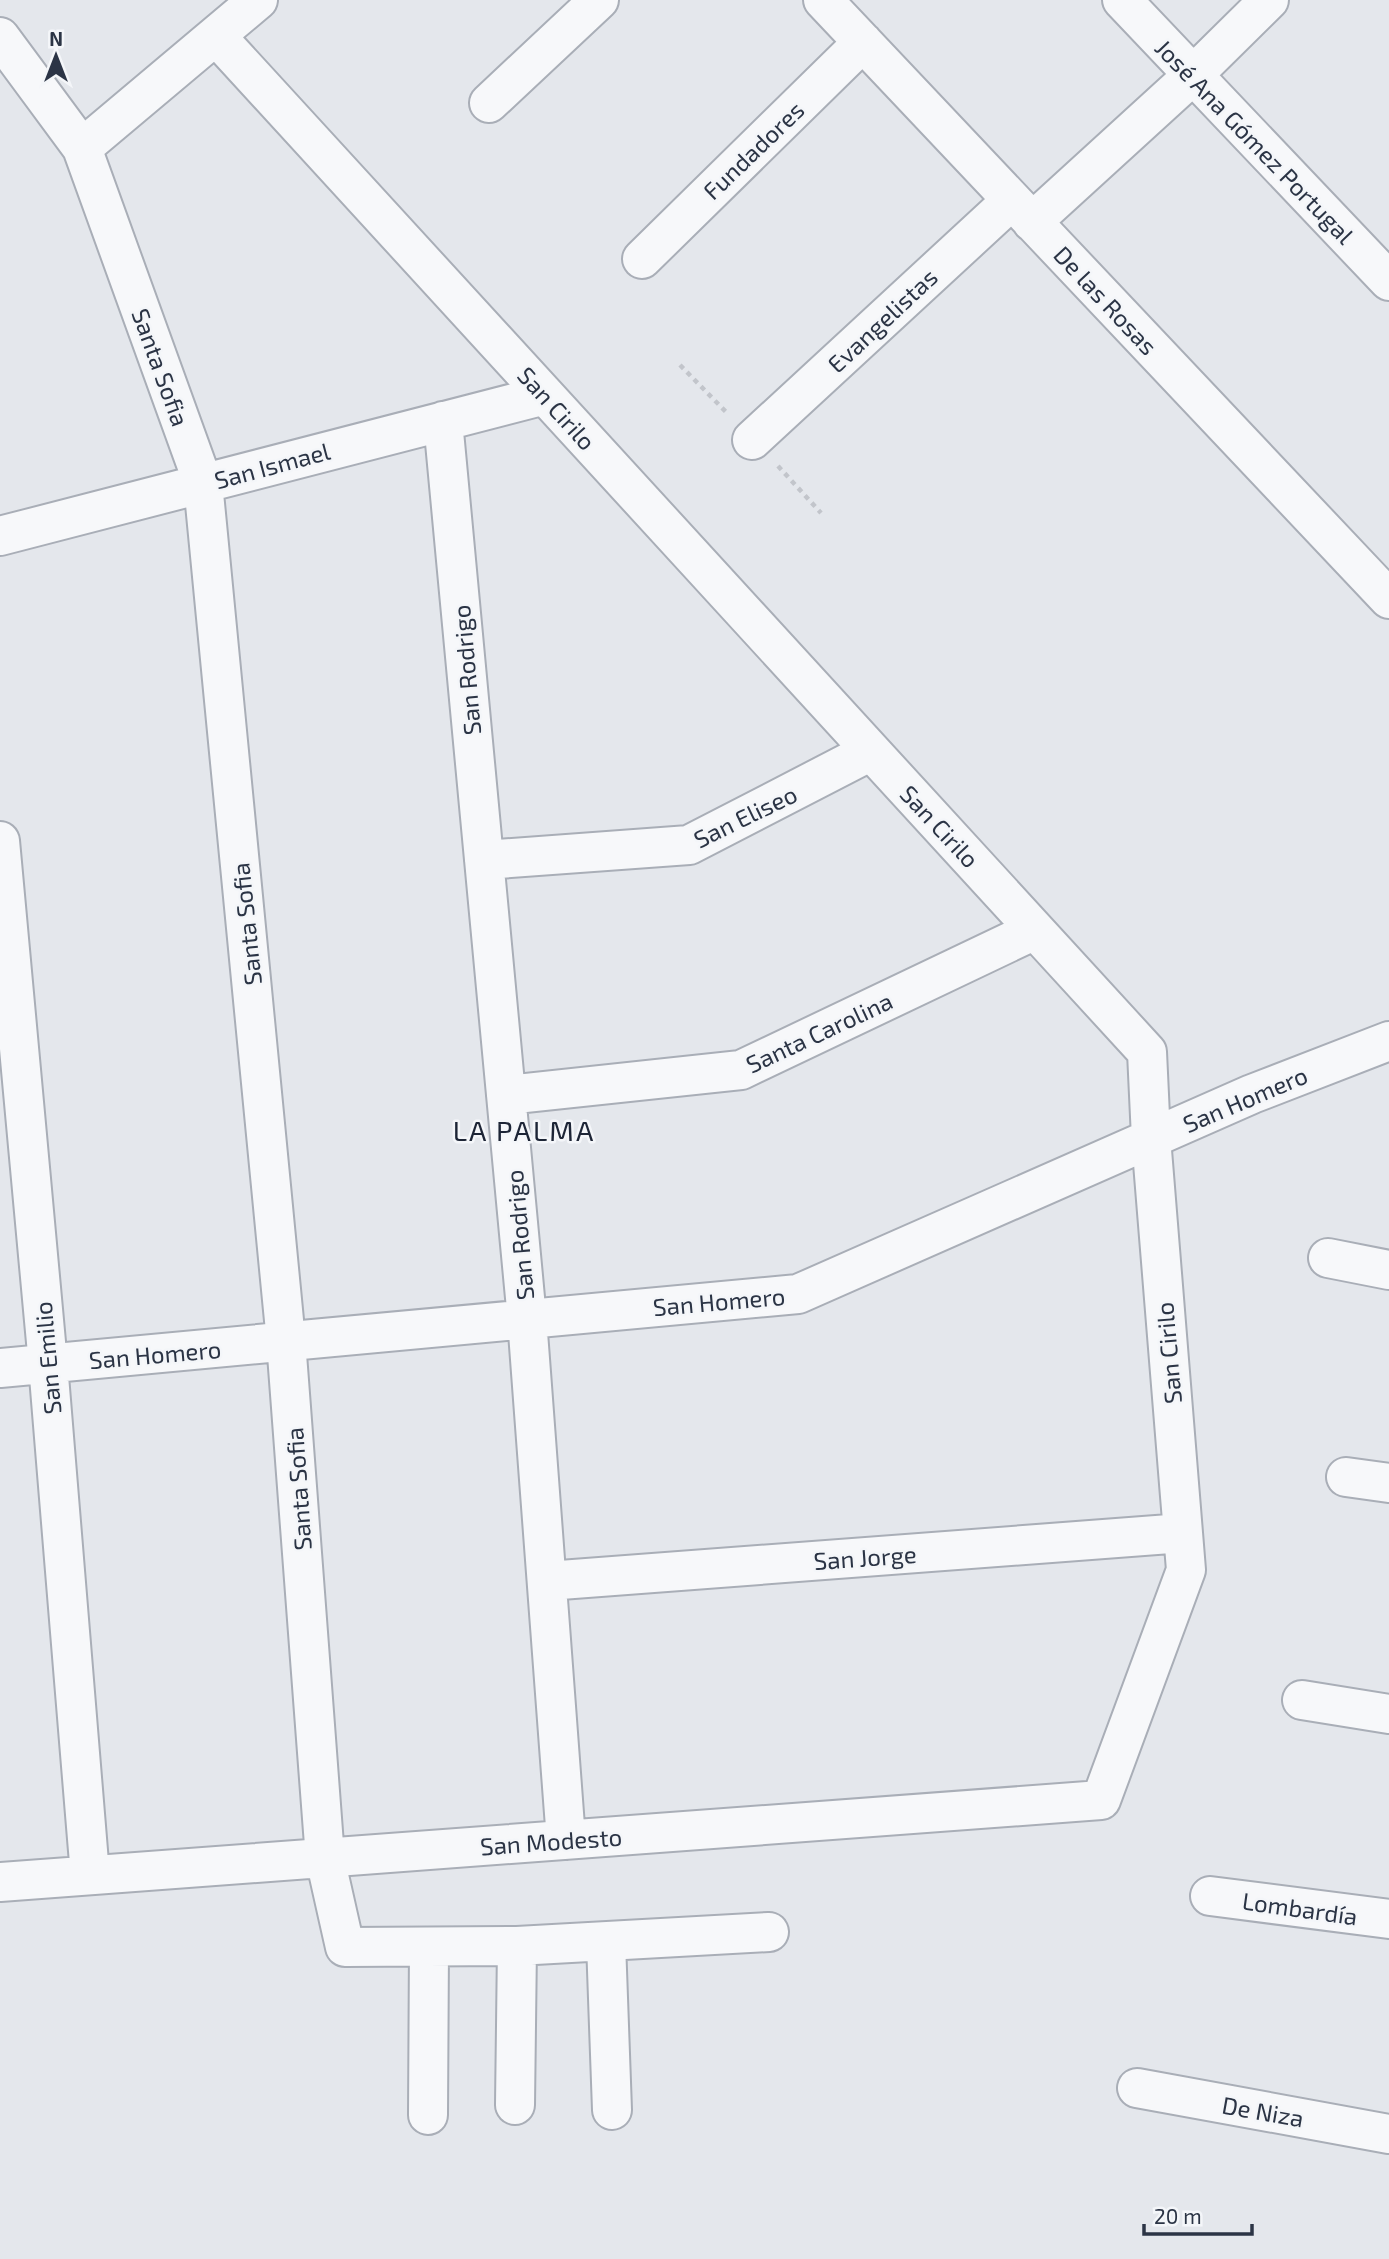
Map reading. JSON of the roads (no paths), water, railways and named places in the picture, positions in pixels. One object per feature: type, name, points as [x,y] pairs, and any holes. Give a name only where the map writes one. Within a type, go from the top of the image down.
[{"type":"street","points":[[82,148],[258,0]]},
{"type":"street","points":[[489,103],[599,0]]},
{"type":"street","name":"De las Rosas","points":[[823,0],[1389,599]]},
{"type":"street","name":"José Ana Gómez Portugal","points":[[1122,0],[1389,281]]},
{"type":"street","name":"Evangelistas","points":[[752,440],[1022,211],[1192,76],[1269,0]]},
{"type":"street","name":"San Cirilo","points":[[216,36],[1147,1052],[1151,1138],[1186,1570],[1101,1800]]},
{"type":"street","name":"Santa Sofia","points":[[0,37],[82,148],[203,483],[286,1341],[325,1858],[345,1947],[429,1947]]},
{"type":"street","name":"Fundadores","points":[[642,259],[863,42]]},
{"type":"street","name":"San Ismael","points":[[0,536],[545,395]]},
{"type":"street","name":"San Rodrigo","points":[[443,421],[527,1319],[566,1840]]},
{"type":"street","name":"San Eliseo","points":[[484,860],[690,845],[871,751]]},
{"type":"street","name":"San Emilio","points":[[0,841],[48,1364],[90,1875]]},
{"type":"street","name":"Santa Carolina","points":[[506,1094],[741,1070],[1035,930]]},
{"type":"street","name":"San Homero","points":[[0,1368],[798,1294],[1252,1094],[1389,1041]]},
{"type":"street","points":[[1328,1258],[1389,1270]]},
{"type":"street","points":[[1346,1477],[1389,1483]]},
{"type":"street","name":"San Jorge","points":[[547,1581],[1183,1533]]},
{"type":"street","points":[[1302,1700],[1389,1714]]},
{"type":"street","name":"San Modesto","points":[[0,1882],[1101,1800]]},
{"type":"street","name":"Lombardía","points":[[1210,1896],[1389,1919]]},
{"type":"street","points":[[429,2115],[429,1947],[517,1946],[769,1932]]},
{"type":"street","points":[[606,1942],[612,2110]]},
{"type":"street","points":[[516,2105],[517,1946]]},
{"type":"street","name":"De Niza","points":[[1137,2088],[1389,2134]]},
{"type":"district","name":"LA PALMA","points":[[524,1130]]}]
